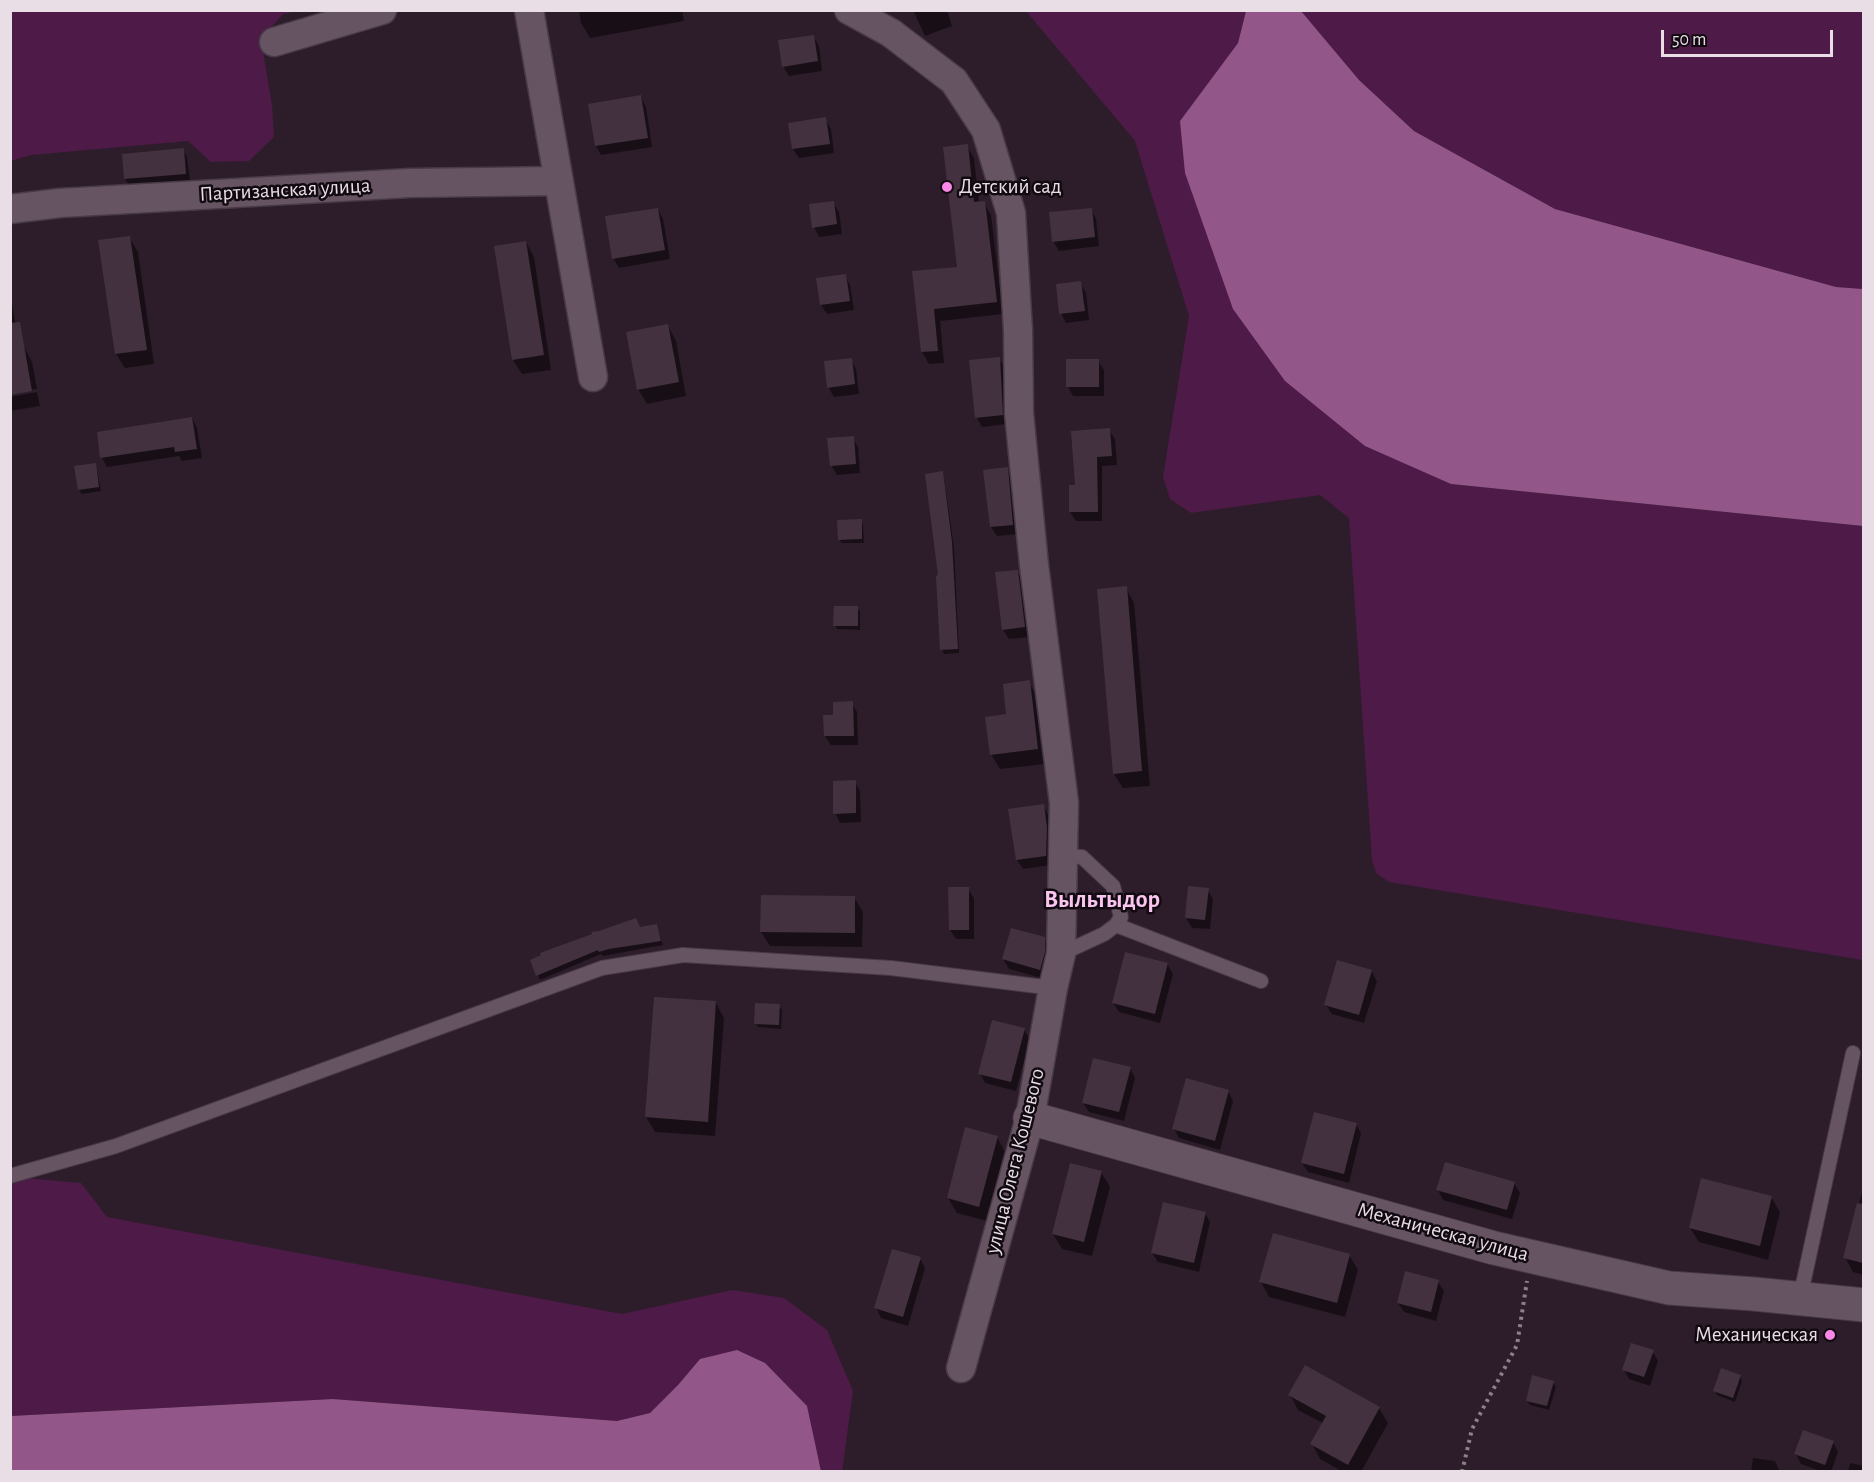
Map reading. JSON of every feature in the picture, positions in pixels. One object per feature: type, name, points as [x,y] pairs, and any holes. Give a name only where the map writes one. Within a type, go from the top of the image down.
[{"type":"street","points":[[274,42],[382,10]]},
{"type":"street","points":[[529,10],[593,377]]},
{"type":"street","name":"улица Олега Кошевого","points":[[849,10],[891,33],[954,81],[986,130],[1011,213],[1018,332],[1019,413],[1034,565],[1064,803],[1061,954],[1030,1118],[961,1368]]},
{"type":"street","name":"Партизанская улица","points":[[10,209],[60,203],[410,183],[559,181]]},
{"type":"street","name":"Механическая улица","points":[[1030,1118],[1494,1248],[1669,1288],[1863,1305]]},
{"type":"lane","points":[[1061,954],[1104,934],[1116,925],[1121,917],[1113,885],[1082,857],[1064,856]]},
{"type":"lane","points":[[1116,925],[1261,981]]},
{"type":"lane","points":[[10,1176],[116,1146],[602,968],[683,955],[891,968],[1053,988]]},
{"type":"lane","points":[[1800,1298],[1853,1053]]},
{"type":"path","points":[[1462,1472],[1472,1429],[1517,1345],[1529,1271]]},
{"type":"shaded area","points":[[11,11],[299,11],[283,14],[261,39],[272,105],[274,137],[249,161],[211,162],[188,141],[31,155],[11,161]]},
{"type":"shaded area","points":[[1026,11],[1246,11],[1238,43],[1180,121],[1451,484],[1863,526],[1863,960],[1389,882],[1376,873],[1372,860],[1349,518],[1320,495],[1191,513],[1170,499],[1163,477],[1189,316],[1135,141]]},
{"type":"shaded area","points":[[1246,11],[1301,11],[1359,80],[1414,131],[1555,209],[1836,287],[1863,289],[1863,526],[1451,484],[1365,446],[1285,381],[1233,309],[1185,173],[1180,121],[1238,43]]},
{"type":"shaded area","points":[[1301,11],[1863,11],[1863,289],[1836,287],[1555,209],[1414,131],[1359,80]]},
{"type":"shaded area","points":[[26,1178],[81,1183],[107,1217],[622,1314],[732,1290],[784,1298],[827,1330],[853,1391],[842,1472],[821,1471],[820,1463],[700,1359],[650,1413],[617,1421],[333,1399],[11,1416],[11,1182]]},
{"type":"shaded area","points":[[737,1350],[765,1363],[807,1406],[821,1471],[11,1471],[11,1416],[333,1399],[617,1421],[650,1413],[700,1359]]},
{"type":"building","points":[[814,35],[818,61],[782,67],[778,40]]},
{"type":"building","points":[[641,95],[648,138],[595,146],[588,104]]},
{"type":"building","points":[[826,117],[830,144],[792,149],[788,123]]},
{"type":"building","points":[[968,144],[974,202],[985,201],[997,302],[934,309],[938,351],[921,352],[912,271],[957,267],[943,147]]},
{"type":"building","points":[[184,148],[186,174],[124,179],[122,154]]},
{"type":"building","points":[[834,201],[837,224],[812,228],[809,204]]},
{"type":"building","points":[[658,208],[665,250],[612,259],[605,216]]},
{"type":"building","points":[[1092,208],[1095,237],[1052,242],[1049,212]]},
{"type":"building","points":[[130,236],[147,350],[115,354],[98,240]]},
{"type":"building","points":[[526,241],[544,355],[512,360],[494,246]]},
{"type":"building","points":[[846,274],[850,301],[820,305],[816,278]]},
{"type":"building","points":[[1081,281],[1085,311],[1059,314],[1056,284]]},
{"type":"building","points":[[20,322],[32,391],[10,395],[10,323]]},
{"type":"building","points":[[668,324],[679,382],[637,390],[626,332]]},
{"type":"building","points":[[1000,357],[1003,415],[975,418],[969,360]]},
{"type":"building","points":[[852,358],[855,384],[827,388],[824,361]]},
{"type":"building","points":[[1066,359],[1099,359],[1099,387],[1066,387]]},
{"type":"building","points":[[192,417],[197,449],[175,452],[174,447],[100,458],[97,432]]},
{"type":"building","points":[[1110,428],[1112,456],[1097,457],[1098,512],[1069,512],[1069,485],[1075,485],[1071,431]]},
{"type":"building","points":[[854,436],[856,464],[830,466],[827,438]]},
{"type":"building","points":[[96,463],[99,487],[78,490],[74,466]]},
{"type":"building","points":[[1008,467],[1013,525],[990,527],[983,470]]},
{"type":"building","points":[[943,471],[952,542],[958,649],[940,650],[936,576],[938,575],[925,474]]},
{"type":"building","points":[[862,519],[862,539],[838,540],[837,520]]},
{"type":"building","points":[[1018,570],[1025,627],[1002,630],[995,572]]},
{"type":"building","points":[[1127,586],[1142,771],[1113,774],[1097,589]]},
{"type":"building","points":[[834,606],[858,606],[858,626],[833,626]]},
{"type":"building","points":[[1030,680],[1038,749],[990,755],[985,717],[1006,714],[1003,684]]},
{"type":"building","points":[[853,701],[854,736],[824,736],[823,715],[833,715],[833,702]]},
{"type":"building","points":[[856,780],[856,813],[833,814],[833,781]]},
{"type":"building","points":[[1044,804],[1047,827],[1046,856],[1016,860],[1008,809]]},
{"type":"building","points":[[1188,886],[1209,888],[1205,920],[1185,918]]},
{"type":"building","points":[[948,887],[969,887],[969,930],[949,930]]},
{"type":"building","points":[[761,895],[855,896],[855,933],[760,932]]},
{"type":"building","points":[[636,918],[640,927],[657,924],[661,941],[599,952],[598,950],[536,976],[530,960],[541,955],[540,953],[592,934],[591,932]]},
{"type":"building","points":[[1011,928],[1045,937],[1045,952],[1040,970],[1002,959]]},
{"type":"building","points":[[1125,952],[1168,963],[1155,1014],[1112,1003]]},
{"type":"building","points":[[1337,960],[1372,970],[1359,1015],[1324,1005]]},
{"type":"building","points":[[654,997],[716,1001],[708,1122],[645,1117]]},
{"type":"building","points":[[755,1003],[780,1004],[779,1025],[754,1024]]},
{"type":"building","points":[[992,1020],[1025,1028],[1011,1082],[978,1074]]},
{"type":"building","points":[[1093,1058],[1131,1067],[1119,1112],[1082,1103]]},
{"type":"building","points":[[1186,1078],[1229,1090],[1215,1141],[1172,1129]]},
{"type":"building","points":[[1314,1112],[1357,1123],[1344,1174],[1301,1163]]},
{"type":"building","points":[[965,1127],[998,1136],[979,1207],[947,1198]]},
{"type":"building","points":[[1445,1162],[1515,1182],[1507,1210],[1436,1190]]},
{"type":"building","points":[[1070,1163],[1102,1171],[1084,1242],[1052,1234]]},
{"type":"building","points":[[1701,1178],[1772,1196],[1760,1246],[1689,1228]]},
{"type":"building","points":[[1163,1202],[1206,1212],[1194,1263],[1151,1253]]},
{"type":"building","points":[[1857,1203],[1863,1204],[1863,1263],[1843,1258]]},
{"type":"building","points":[[1273,1233],[1350,1254],[1337,1303],[1259,1282]]},
{"type":"building","points":[[892,1249],[921,1257],[903,1317],[874,1308]]},
{"type":"building","points":[[1405,1271],[1439,1280],[1431,1312],[1397,1303]]},
{"type":"building","points":[[1631,1343],[1654,1350],[1644,1377],[1622,1370]]},
{"type":"building","points":[[1305,1365],[1380,1407],[1348,1465],[1310,1444],[1326,1416],[1288,1395]]},
{"type":"building","points":[[1721,1368],[1741,1375],[1733,1398],[1713,1391]]},
{"type":"building","points":[[1532,1375],[1554,1381],[1547,1406],[1526,1401]]},
{"type":"building","points":[[1803,1430],[1834,1441],[1825,1465],[1794,1454]]},
{"type":"place","name":"Детский сад","points":[[947,187]]},
{"type":"place","name":"Механическая","points":[[1830,1335]]},
{"type":"district","name":"Выльтыдор","points":[[1102,900]]}]
